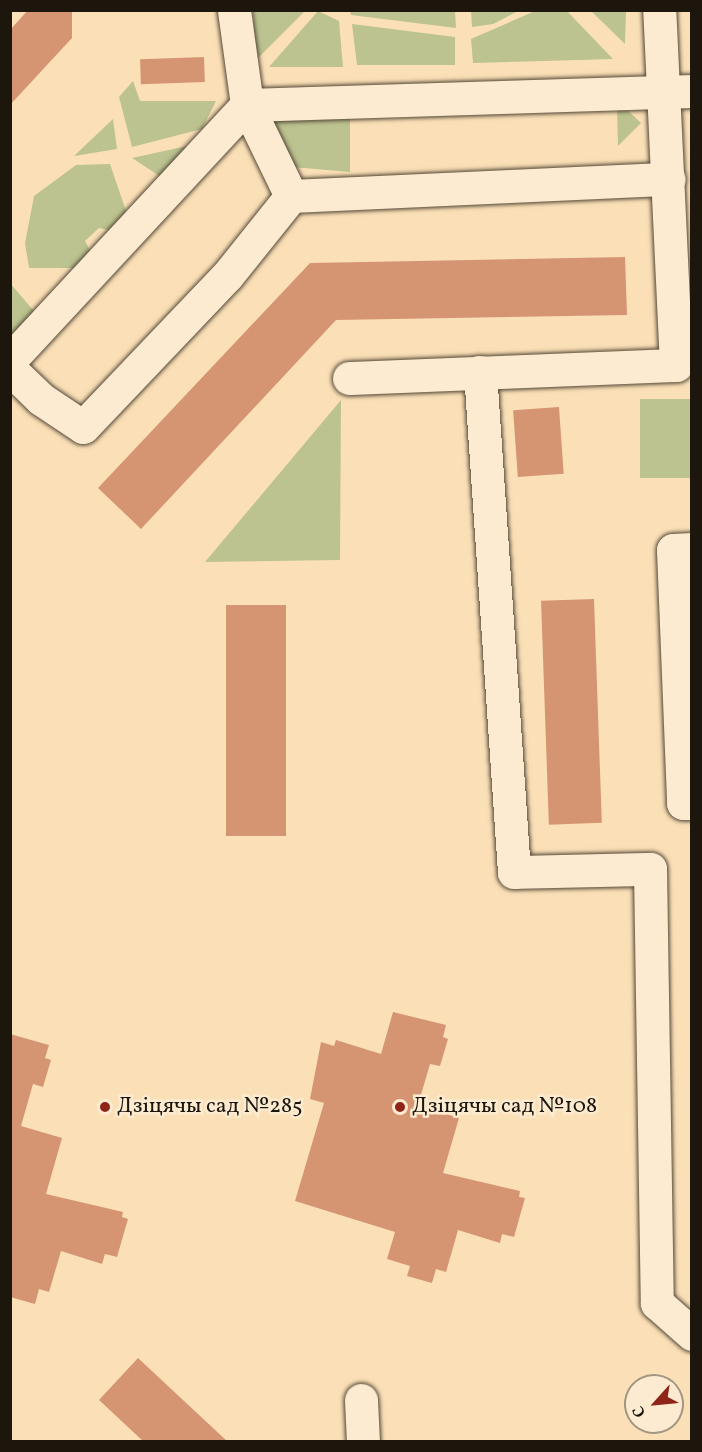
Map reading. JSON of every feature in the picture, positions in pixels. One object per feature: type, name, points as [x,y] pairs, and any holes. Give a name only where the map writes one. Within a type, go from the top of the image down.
[{"type":"lane","points":[[234,10],[247,105],[291,196]]},
{"type":"lane","points":[[349,378],[676,365],[669,179],[678,92],[659,10]]},
{"type":"lane","points":[[10,360],[247,105],[634,89],[678,92]]},
{"type":"lane","points":[[10,369],[41,399],[83,427],[227,276],[291,196],[669,179]]},
{"type":"lane","points":[[480,372],[514,872],[650,869],[657,1303],[692,1334]]},
{"type":"lane","points":[[692,549],[673,550],[683,803],[692,803]]},
{"type":"lane","points":[[657,1303],[692,1301]]},
{"type":"lane","points":[[361,1400],[363,1442]]},
{"type":"green space","points":[[253,10],[305,11],[256,60]]},
{"type":"green space","points":[[471,10],[518,11],[493,24],[472,27]]},
{"type":"green space","points":[[318,11],[339,21],[343,67],[269,67]]},
{"type":"green space","points":[[350,11],[455,11],[456,28],[351,15]]},
{"type":"green space","points":[[535,11],[567,11],[613,59],[473,63],[471,39]]},
{"type":"green space","points":[[591,11],[626,11],[625,44]]},
{"type":"green space","points":[[352,24],[455,37],[455,65],[357,65]]},
{"type":"green space","points":[[133,81],[140,101],[216,101],[202,129],[132,147],[119,97]]},
{"type":"green space","points":[[617,107],[624,107],[641,123],[618,146]]},
{"type":"green space","points":[[350,111],[350,172],[292,167],[272,127],[282,114]]},
{"type":"green space","points":[[113,119],[117,149],[74,156]]},
{"type":"green space","points":[[196,144],[167,181],[132,158]]},
{"type":"green space","points":[[110,164],[128,217],[112,231],[99,228],[85,241],[92,254],[73,268],[29,268],[25,243],[34,196],[76,165]]},
{"type":"green space","points":[[10,283],[39,317],[19,336],[11,335]]},
{"type":"green space","points":[[640,399],[691,399],[691,478],[640,478]]},
{"type":"green space","points":[[341,400],[340,560],[205,562]]},
{"type":"building","points":[[28,10],[72,10],[72,38],[10,105],[10,30]]},
{"type":"building","points":[[204,57],[205,82],[141,84],[140,59]]},
{"type":"building","points":[[625,257],[627,315],[336,320],[141,529],[98,488],[310,263]]},
{"type":"building","points":[[559,407],[564,474],[518,477],[513,410]]},
{"type":"building","points":[[594,599],[602,823],[549,825],[541,601]]},
{"type":"building","points":[[226,605],[286,605],[286,836],[226,836]]},
{"type":"building","name":"Дзіцячы сад №108","points":[[393,1012],[446,1025],[443,1037],[448,1039],[440,1066],[430,1064],[418,1105],[459,1118],[443,1173],[520,1191],[519,1197],[525,1198],[514,1237],[502,1234],[500,1243],[458,1230],[446,1272],[436,1269],[432,1283],[407,1276],[410,1266],[387,1259],[395,1232],[295,1201],[324,1103],[310,1099],[321,1042],[334,1046],[336,1040],[381,1054]]},
{"type":"building","name":"Дзіцячы сад №285","points":[[10,1034],[49,1045],[45,1058],[51,1060],[43,1087],[33,1084],[21,1126],[62,1138],[46,1194],[123,1212],[122,1217],[128,1219],[117,1257],[105,1254],[102,1264],[61,1251],[49,1292],[39,1289],[35,1304],[10,1297]]},
{"type":"building","points":[[138,1358],[228,1442],[144,1442],[99,1400]]},
{"type":"place","name":"Дзіцячы сад №285","points":[[105,1107]]},
{"type":"place","name":"Дзіцячы сад №108","points":[[400,1107]]}]
